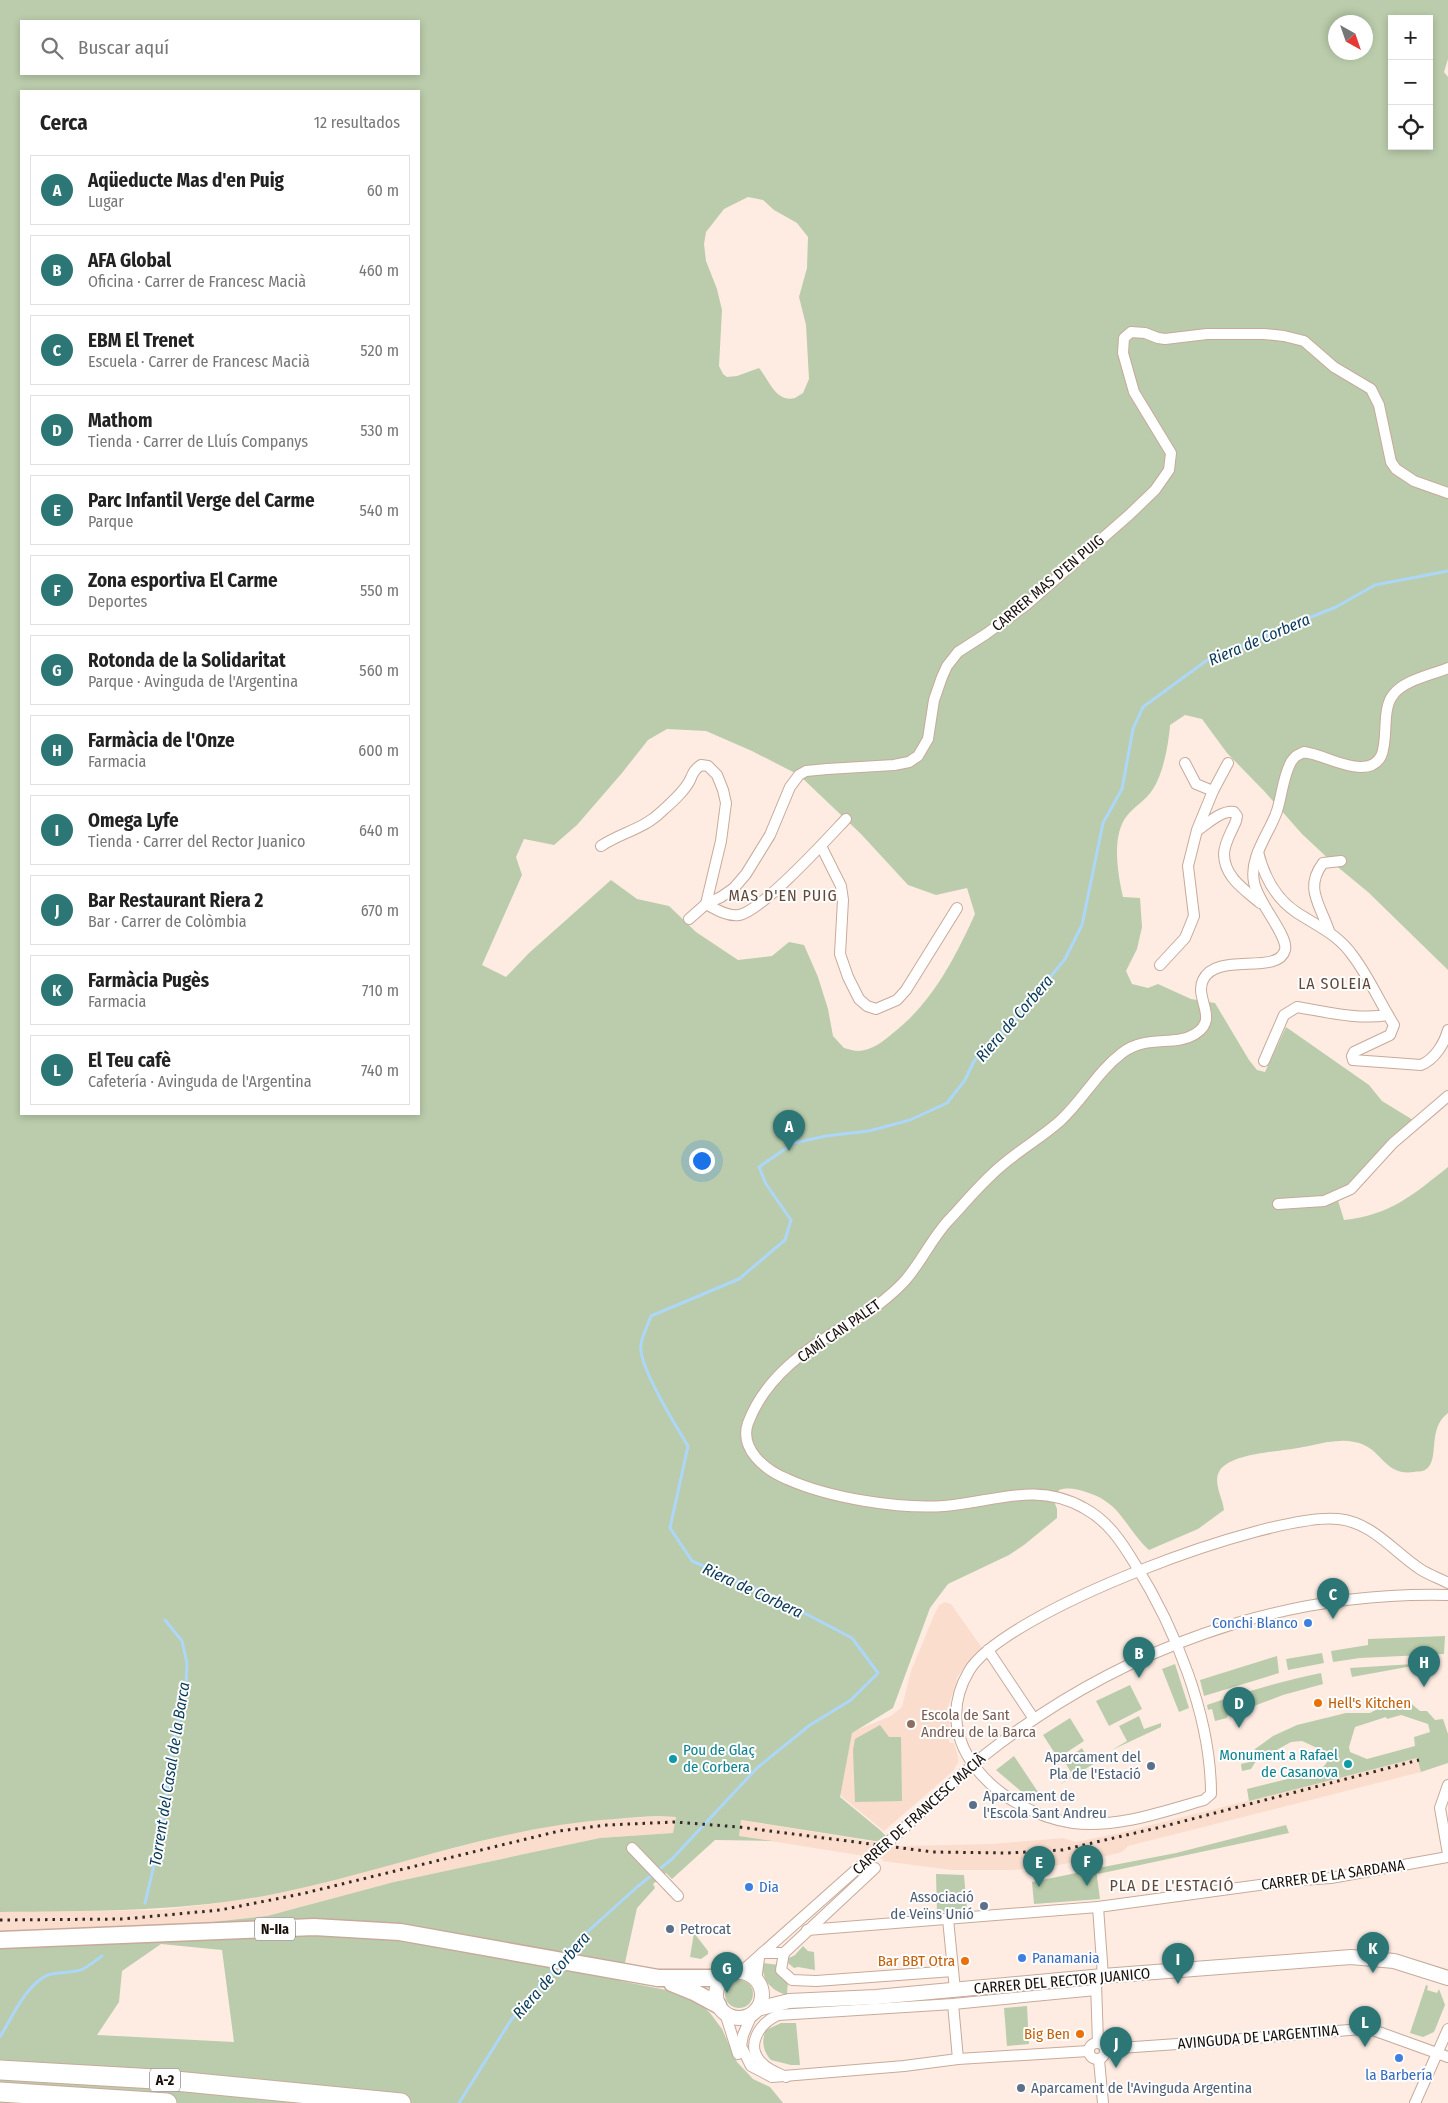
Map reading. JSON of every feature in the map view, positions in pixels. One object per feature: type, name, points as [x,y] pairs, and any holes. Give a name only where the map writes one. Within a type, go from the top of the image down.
[{"type":"highway","name":"A-2","points":[[4,2069],[155,2079],[401,2103]]},
{"type":"highway","name":"A-2","points":[[0,2092],[167,2103]]},
{"type":"highway","points":[[30,2103],[108,2099]]},
{"type":"main road","name":"N-IIa","points":[[0,1940],[314,1927],[350,1928],[400,1932],[658,1978],[722,1978],[742,1972]]},
{"type":"main road","name":"CARRER DEL RECTOR JUANICO","points":[[755,2011],[789,2001],[876,1997],[1098,1981],[1351,1957],[1394,1961],[1448,1978]]},
{"type":"main road","points":[[742,1972],[750,1974],[757,1982],[789,2001]]},
{"type":"main road","name":"N-IIa","points":[[658,1978],[694,1992],[738,2017],[755,2011]]},
{"type":"main road","points":[[721,2009],[717,1989],[722,1978]]},
{"type":"main road","points":[[755,2011],[762,1998],[757,1982]]},
{"type":"street","name":"CARRER MAS D'EN PUIG","points":[[688,919],[706,904],[721,898],[734,888],[746,874],[770,835],[790,787],[799,775],[806,771],[827,768],[902,764],[918,756],[928,739],[934,700],[942,677],[947,666],[958,652],[1025,606],[1129,516],[1155,490],[1169,470],[1171,453],[1134,392],[1123,353],[1124,338],[1131,332],[1145,333],[1165,339],[1236,333],[1284,336],[1304,341],[1334,367],[1371,389],[1379,405],[1391,462],[1396,470],[1409,478],[1448,492]]},
{"type":"street","points":[[1261,903],[1253,876],[1255,861],[1276,811],[1290,765],[1298,754],[1309,753],[1361,767],[1375,763],[1383,754],[1386,709],[1393,694],[1404,686],[1448,668]]},
{"type":"street","points":[[1185,763],[1196,784],[1213,791]]},
{"type":"street","points":[[1160,965],[1185,938],[1194,916],[1188,866],[1198,830],[1213,791],[1228,763]]},
{"type":"street","points":[[601,846],[642,826],[660,813],[690,780],[692,772],[701,765],[708,766],[717,775],[726,803],[721,841],[706,904],[726,914],[737,916],[748,912],[781,885],[846,819]]},
{"type":"street","points":[[1198,830],[1223,813],[1234,812],[1237,816],[1236,821],[1224,854],[1227,868],[1238,884],[1261,903]]},
{"type":"street","points":[[821,846],[841,886],[843,900],[840,954],[856,994],[867,1006],[876,1009],[897,1000],[919,972],[957,908]]},
{"type":"street","points":[[1258,852],[1265,874],[1276,893],[1295,911],[1329,930],[1353,955],[1394,1025],[1394,1030],[1390,1035],[1354,1052],[1353,1060],[1421,1065],[1444,1043],[1448,1030]]},
{"type":"street","points":[[1329,930],[1313,889],[1315,873],[1323,863],[1341,861]]},
{"type":"street","name":"CAMÍ CAN PALET","points":[[973,1765],[993,1786],[1010,1799],[1040,1814],[1073,1823],[1110,1824],[1204,1800],[1211,1794],[1204,1737],[1196,1703],[1176,1643],[1155,1597],[1118,1537],[1106,1524],[1086,1509],[1066,1500],[1032,1494],[981,1499],[950,1505],[923,1506],[897,1505],[819,1491],[784,1478],[763,1465],[748,1444],[746,1427],[766,1390],[784,1371],[812,1347],[870,1311],[903,1284],[944,1226],[982,1182],[1057,1123],[1096,1078],[1124,1051],[1143,1042],[1184,1039],[1200,1031],[1205,1025],[1206,1017],[1202,988],[1203,979],[1218,968],[1228,965],[1271,962],[1281,957],[1285,950],[1283,936],[1261,903]]},
{"type":"street","points":[[1264,1061],[1284,1015],[1298,1007],[1359,1017],[1388,1015]]},
{"type":"street","points":[[1278,1204],[1324,1202],[1351,1189],[1393,1143],[1448,1096]]},
{"type":"street","points":[[973,1765],[959,1739],[956,1729],[956,1708],[960,1688],[970,1669],[988,1650],[1034,1621],[1066,1604],[1139,1571],[1198,1549],[1265,1530],[1311,1520],[1338,1519],[1364,1527],[1394,1547],[1427,1574],[1435,1582],[1435,1586],[1429,1594]]},
{"type":"street","points":[[1427,1574],[1448,1583]]},
{"type":"street","name":"CARRER DE FRANCESC MACIÀ","points":[[742,1972],[753,1960],[760,1956],[973,1765],[1034,1718],[1106,1676],[1176,1643],[1233,1624],[1318,1604],[1394,1596],[1448,1595]]},
{"type":"street","points":[[988,1650],[1034,1718]]},
{"type":"street","points":[[1448,1786],[1440,1808],[1448,1855]]},
{"type":"street","points":[[632,1848],[678,1896]]},
{"type":"street","name":"CARRER DE LA SARDANA","points":[[807,1930],[1098,1907],[1331,1878],[1448,1855]]},
{"type":"street","name":"CARRER DE FRANCESC MACIÀ","points":[[784,1952],[875,1868]]},
{"type":"street","points":[[1098,1907],[1098,1981],[1101,2045],[1105,2054],[1099,2060]]},
{"type":"street","points":[[948,1918],[955,1990]]},
{"type":"street","points":[[757,1982],[760,1956],[784,1952]]},
{"type":"street","name":"CARRER DEL RECTOR JUANICO","points":[[784,1952],[781,1970],[792,1980],[816,1981],[953,1971]]},
{"type":"street","name":"CARRER DEL RECTOR JUANICO","points":[[782,2076],[761,2063],[756,2056],[754,2048],[754,2040],[763,2024],[778,2015],[953,2004],[1098,1981]]},
{"type":"street","points":[[953,2004],[958,2059]]},
{"type":"street","points":[[721,2009],[734,2035],[737,2053],[747,2070],[761,2080],[769,2082],[779,2082],[782,2076]]},
{"type":"street","points":[[755,2011],[743,2035],[741,2046],[745,2057],[757,2071],[772,2077],[904,2066],[958,2059],[1089,2051]]},
{"type":"street","name":"AVINGUDA DE L'ARGENTINA","points":[[1101,2045],[1129,2047],[1362,2029],[1373,2030],[1443,2055]]},
{"type":"street","points":[[1415,2103],[1443,2055],[1448,2029]]},
{"type":"street","points":[[1089,2051],[1093,2044],[1101,2045]]},
{"type":"street","points":[[1089,2051],[1092,2058],[1099,2060]]},
{"type":"street","points":[[1099,2060],[1103,2103]]},
{"type":"shaded area","name":"Escola de Sant Andreu de la Barca","points":[[945,1602],[951,1604],[982,1648],[971,1658],[956,1679],[947,1710],[950,1712],[949,1743],[954,1743],[959,1761],[953,1771],[884,1831],[840,1795],[852,1732],[891,1716],[902,1707],[911,1671],[939,1605]]},
{"type":"shaded area","points":[[1417,1758],[1421,1772],[1128,1846],[1122,1852],[1053,1866],[1013,1870],[952,1870],[882,1861],[884,1859],[739,1836],[740,1820],[900,1846],[993,1844],[1063,1838],[1076,1842],[1120,1833]]},
{"type":"shaded area","points":[[676,1817],[673,1833],[600,1838],[394,1882],[267,1916],[194,1924],[108,1929],[0,1931],[0,1912],[160,1910],[212,1904],[279,1893],[506,1835],[575,1821]]},
{"type":"green space","points":[[0,0],[1448,0],[1448,59],[1444,72],[1448,77],[1448,970],[1368,892],[1302,834],[1227,753],[1202,719],[1185,715],[1170,725],[1165,758],[1157,783],[1143,801],[1124,820],[1120,828],[1117,848],[1119,879],[1123,897],[1140,898],[1142,927],[1137,949],[1126,971],[1132,984],[1148,988],[1158,984],[1191,999],[1215,1003],[1257,1070],[1265,1072],[1286,1027],[1369,1085],[1382,1101],[1413,1120],[1336,1194],[1344,1220],[1375,1214],[1400,1202],[1448,1167],[1448,1413],[1437,1427],[1430,1466],[1421,1471],[1404,1472],[1396,1470],[1367,1446],[1345,1441],[1326,1442],[1247,1456],[1227,1464],[1220,1470],[1217,1485],[1224,1510],[1198,1529],[1149,1550],[1122,1516],[1108,1502],[1086,1492],[1063,1489],[1059,1490],[1054,1501],[1057,1509],[1057,1518],[1009,1555],[948,1584],[930,1608],[893,1708],[852,1733],[840,1797],[894,1844],[741,1820],[739,1836],[773,1841],[715,1840],[672,1879],[666,1873],[653,1884],[655,1888],[637,1908],[621,1981],[691,1995],[710,2013],[722,2029],[737,2062],[753,2079],[770,2087],[783,2103],[0,2103],[0,1931],[108,1929],[194,1924],[267,1916],[394,1882],[600,1838],[673,1833],[676,1817],[653,1816],[572,1823],[530,1830],[279,1893],[209,1904],[140,1909],[0,1912]],"holes":[[[748,197],[763,200],[774,210],[797,223],[808,237],[807,268],[799,297],[806,325],[809,379],[803,393],[795,398],[788,399],[778,394],[759,368],[737,376],[727,377],[719,366],[722,310],[717,289],[706,261],[704,244],[706,232],[724,209]],[[667,729],[706,731],[752,751],[799,775],[861,834],[908,885],[936,895],[967,888],[975,914],[951,963],[931,994],[919,1008],[882,1042],[869,1049],[859,1051],[844,1048],[833,1036],[828,1009],[818,977],[804,945],[789,942],[772,956],[738,960],[696,932],[669,906],[637,899],[611,880],[529,953],[506,977],[482,965],[522,875],[516,857],[524,839],[554,845],[577,825],[648,740]],[[161,1944],[222,1950],[234,2042],[97,2035],[119,2002],[122,1971]]]},
{"type":"green space","points":[[1445,1636],[1444,1654],[1360,1658],[1333,1662],[1331,1651],[1368,1645],[1368,1639]]},
{"type":"green space","points":[[1322,1653],[1324,1663],[1288,1670],[1286,1659]]},
{"type":"green space","points":[[1277,1656],[1279,1673],[1204,1696],[1200,1680]]},
{"type":"green space","points":[[1429,1663],[1352,1677],[1350,1668]]},
{"type":"green space","points":[[1175,1664],[1189,1708],[1179,1712],[1162,1669]]},
{"type":"green space","points":[[1321,1673],[1323,1684],[1283,1695],[1227,1716],[1227,1718],[1215,1721],[1212,1709],[1208,1710],[1207,1705],[1221,1700],[1278,1683]]},
{"type":"green space","points":[[1130,1685],[1142,1709],[1109,1726],[1096,1701]]},
{"type":"green space","points":[[1407,1700],[1420,1711],[1427,1711],[1435,1720],[1443,1719],[1448,1734],[1448,1763],[1421,1772],[1417,1758],[1249,1801],[1247,1789],[1320,1771],[1331,1757],[1330,1754],[1302,1741],[1291,1742],[1268,1755],[1258,1758],[1251,1769],[1242,1771],[1241,1764],[1250,1762],[1255,1749],[1273,1736],[1297,1725],[1346,1713],[1370,1713],[1385,1705]],"holes":[[[1401,1715],[1428,1724],[1430,1732],[1414,1737],[1415,1746],[1367,1759],[1350,1752],[1349,1747],[1355,1727],[1386,1717],[1387,1719]]]},
{"type":"green space","points":[[1139,1716],[1144,1729],[1161,1723],[1161,1727],[1112,1750],[1127,1741],[1119,1726]]},
{"type":"green space","points":[[1070,1718],[1084,1741],[1058,1758],[1043,1735]]},
{"type":"green space","points":[[880,1725],[889,1737],[901,1737],[902,1801],[855,1802],[853,1750],[855,1739]]},
{"type":"green space","points":[[1082,1748],[1089,1761],[1105,1753],[1105,1757],[1059,1785],[1073,1775],[1064,1761]]},
{"type":"green space","points":[[1014,1756],[1038,1792],[1029,1798],[996,1770]]},
{"type":"green space","points":[[1286,1825],[1289,1833],[1098,1874],[1098,1868],[1176,1853]]},
{"type":"green space","points":[[1096,1869],[1100,1899],[1034,1904],[1032,1882]]},
{"type":"green space","points":[[936,1874],[964,1875],[967,1910],[937,1912]]},
{"type":"green space","points":[[694,1933],[708,1951],[708,1954],[701,1959],[690,1957]]},
{"type":"green space","points":[[803,1946],[808,1951],[814,1952],[815,1970],[794,1968],[788,1963],[789,1958],[795,1955]]},
{"type":"green space","points":[[763,1963],[779,1965],[788,1980],[787,1995],[776,1991],[768,1984],[765,1979]]},
{"type":"green space","points":[[739,1980],[749,1984],[753,1994],[749,2004],[739,2008],[729,2004],[725,1994],[729,1984]]},
{"type":"green space","points":[[1426,1985],[1428,1986],[1427,1990],[1437,1993],[1439,1989],[1445,2005],[1434,2032],[1423,2037],[1410,2033]]},
{"type":"green space","points":[[1027,2006],[1029,2044],[1007,2046],[1004,2008]]},
{"type":"green space","points":[[781,2023],[796,2023],[800,2065],[791,2065],[771,2060],[766,2053],[763,2042],[766,2030]]},
{"type":"waterway","name":"Riera de Corbera","points":[[564,1956],[574,1944],[637,1887],[672,1859],[757,1768],[810,1725],[851,1700],[878,1673],[852,1638],[768,1594],[692,1561],[670,1528],[688,1446],[651,1381],[641,1354],[642,1341],[651,1316],[739,1279],[785,1240],[791,1220],[766,1184],[759,1167],[794,1143],[826,1136],[869,1131],[910,1120],[947,1103],[965,1080],[974,1061],[1016,1019],[1065,959],[1082,925],[1103,823],[1122,789],[1133,729],[1143,707],[1210,658],[1336,607],[1375,585],[1448,571]]},
{"type":"waterway","name":"Torrent del Casal de la Barca","points":[[145,1903],[161,1836],[170,1761],[186,1685],[187,1663],[182,1641],[165,1620]]},
{"type":"waterway","name":"Torrent del Casal de la Barca","points":[[0,2037],[26,1993],[40,1979],[52,1974],[83,1969],[102,1956]]},
{"type":"waterway","name":"Riera de Corbera","points":[[459,2103],[511,2020],[557,1965]]},
{"type":"railway","points":[[0,1920],[123,1919],[220,1910],[301,1894],[559,1831],[607,1825],[675,1822],[739,1827],[933,1852],[1008,1853],[1062,1850],[1161,1827],[1419,1760]]},
{"type":"place","name":"Aqüeducte Mas d'en Puig","points":[[789,1151]]},
{"type":"place","name":"EBM El Trenet","points":[[1333,1619]]},
{"type":"place","name":"Conchi Blanco","points":[[1308,1623]]},
{"type":"place","name":"AFA Global","points":[[1139,1678]]},
{"type":"place","name":"Farmàcia de l'Onze","points":[[1424,1687]]},
{"type":"place","name":"Hell's Kitchen","points":[[1318,1703]]},
{"type":"place","name":"Escola de Sant Andreu de la Barca","points":[[911,1724]]},
{"type":"place","name":"Mathom","points":[[1239,1728]]},
{"type":"place","name":"Pou de Glaç de Corbera","points":[[673,1759]]},
{"type":"place","name":"Monument a Rafael de Casanova","points":[[1348,1764]]},
{"type":"place","name":"Aparcament del Pla de l'Estació","points":[[1151,1766]]},
{"type":"place","name":"Aparcament de l'Escola Sant Andreu","points":[[973,1805]]},
{"type":"place","name":"Zona esportiva El Carme","points":[[1087,1886]]},
{"type":"place","name":"Dia","points":[[749,1887]]},
{"type":"place","name":"Parc Infantil Verge del Carme","points":[[1039,1887]]},
{"type":"place","name":"Associació de Veïns Unió","points":[[984,1906]]},
{"type":"place","name":"Petrocat","points":[[670,1929]]},
{"type":"place","name":"Panamania","points":[[1022,1958]]},
{"type":"place","name":"Bar BBT Otra","points":[[965,1961]]},
{"type":"place","name":"Farmàcia Pugès","points":[[1373,1973]]},
{"type":"place","name":"Omega Lyfe","points":[[1178,1984]]},
{"type":"place","name":"Rotonda de la Solidaritat","points":[[727,1993]]},
{"type":"place","name":"Big Ben","points":[[1080,2034]]},
{"type":"place","name":"El Teu cafè","points":[[1365,2047]]},
{"type":"place","name":"la Barbería","points":[[1399,2058]]},
{"type":"place","name":"Bar Restaurant Riera 2","points":[[1116,2068]]},
{"type":"place","name":"Aparcament de l'Avinguda Argentina","points":[[1021,2088]]},
{"type":"district","name":"MAS D'EN PUIG","points":[[783,895]]},
{"type":"district","name":"LA SOLEIA","points":[[1335,983]]},
{"type":"district","name":"PLA DE L'ESTACIÓ","points":[[1172,1885]]}]
